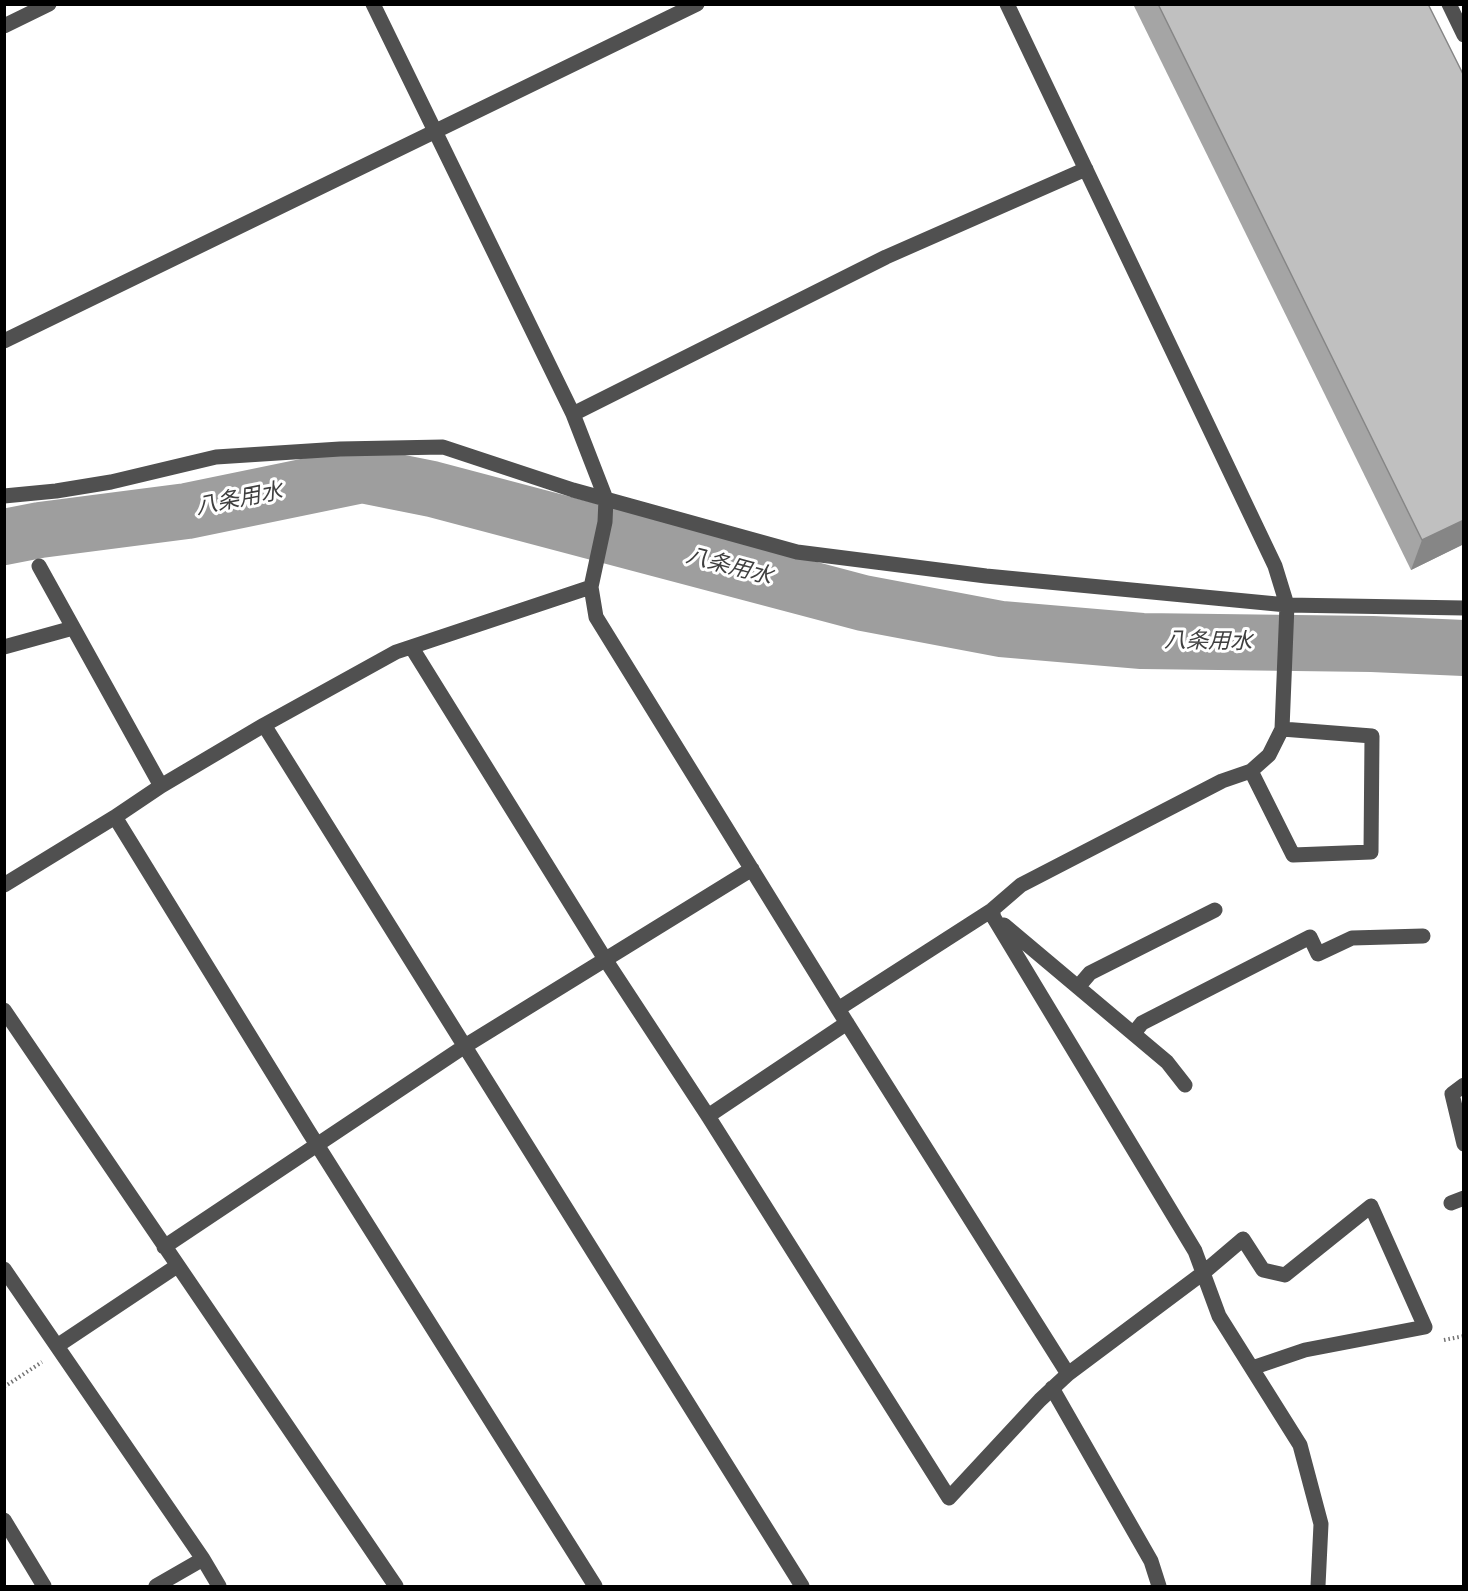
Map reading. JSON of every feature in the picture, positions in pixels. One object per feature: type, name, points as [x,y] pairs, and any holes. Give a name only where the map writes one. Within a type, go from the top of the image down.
[{"type":"street","points":[[373,4],[573,414],[606,499],[604,522],[591,587],[596,617],[837,1009],[1068,1374]]},
{"type":"street","points":[[4,341],[697,4]]},
{"type":"street","points":[[837,1009],[993,914],[1021,885],[1222,781],[1251,771],[1269,756],[1282,729],[1287,605],[1275,566],[1007,4]]},
{"type":"street","points":[[1449,4],[1464,35]]},
{"type":"street","points":[[4,26],[47,5]]},
{"type":"street","points":[[573,414],[886,257],[1086,169]]},
{"type":"street","points":[[4,496],[111,482],[216,458],[340,449],[443,447],[573,490],[797,552],[986,576],[1287,605],[1464,608]]},
{"type":"street","points":[[39,566],[161,786]]},
{"type":"street","points":[[4,885],[161,786],[264,725],[396,652],[591,587]]},
{"type":"street","points":[[4,647],[73,628]]},
{"type":"street","points":[[412,648],[948,1498],[1052,1388],[1203,1273],[1243,1239],[1263,1270],[1285,1275],[1371,1206],[1425,1327],[1305,1350],[1252,1368]]},
{"type":"street","points":[[264,725],[802,1587]]},
{"type":"street","points":[[1251,771],[1293,855],[1371,852],[1372,736],[1282,729]]},
{"type":"street","points":[[115,817],[595,1587]]},
{"type":"street","points":[[165,1247],[465,1046],[752,869]]},
{"type":"street","points":[[1078,987],[1090,974],[1215,910]]},
{"type":"street","points":[[993,914],[1167,1062],[1185,1085]]},
{"type":"street","points":[[993,914],[1195,1251],[1219,1316],[1300,1445],[1321,1524],[1318,1587]]},
{"type":"street","points":[[1134,1033],[1142,1023],[1310,937],[1318,954],[1352,938],[1423,936]]},
{"type":"street","points":[[4,1010],[396,1587]]},
{"type":"street","points":[[708,1116],[847,1023]]},
{"type":"street","points":[[1464,1085],[1452,1094],[1464,1144]]},
{"type":"street","points":[[57,1346],[177,1266]]},
{"type":"street","points":[[4,1269],[203,1559],[219,1587]]},
{"type":"street","points":[[1052,1388],[1151,1561],[1159,1587]]},
{"type":"street","points":[[4,1520],[44,1587]]},
{"type":"street","points":[[156,1587],[203,1559]]},
{"type":"path","points":[[4,1387],[50,1357],[57,1346]]},
{"type":"building","points":[[1158,4],[1428,4],[1464,76],[1464,520],[1422,540]]},
{"type":"waterway","name":"八条用水","points":[[4,537],[40,530],[187,511],[362,475],[432,489],[863,603],[1001,629],[1142,641],[1372,644],[1464,648]]}]
